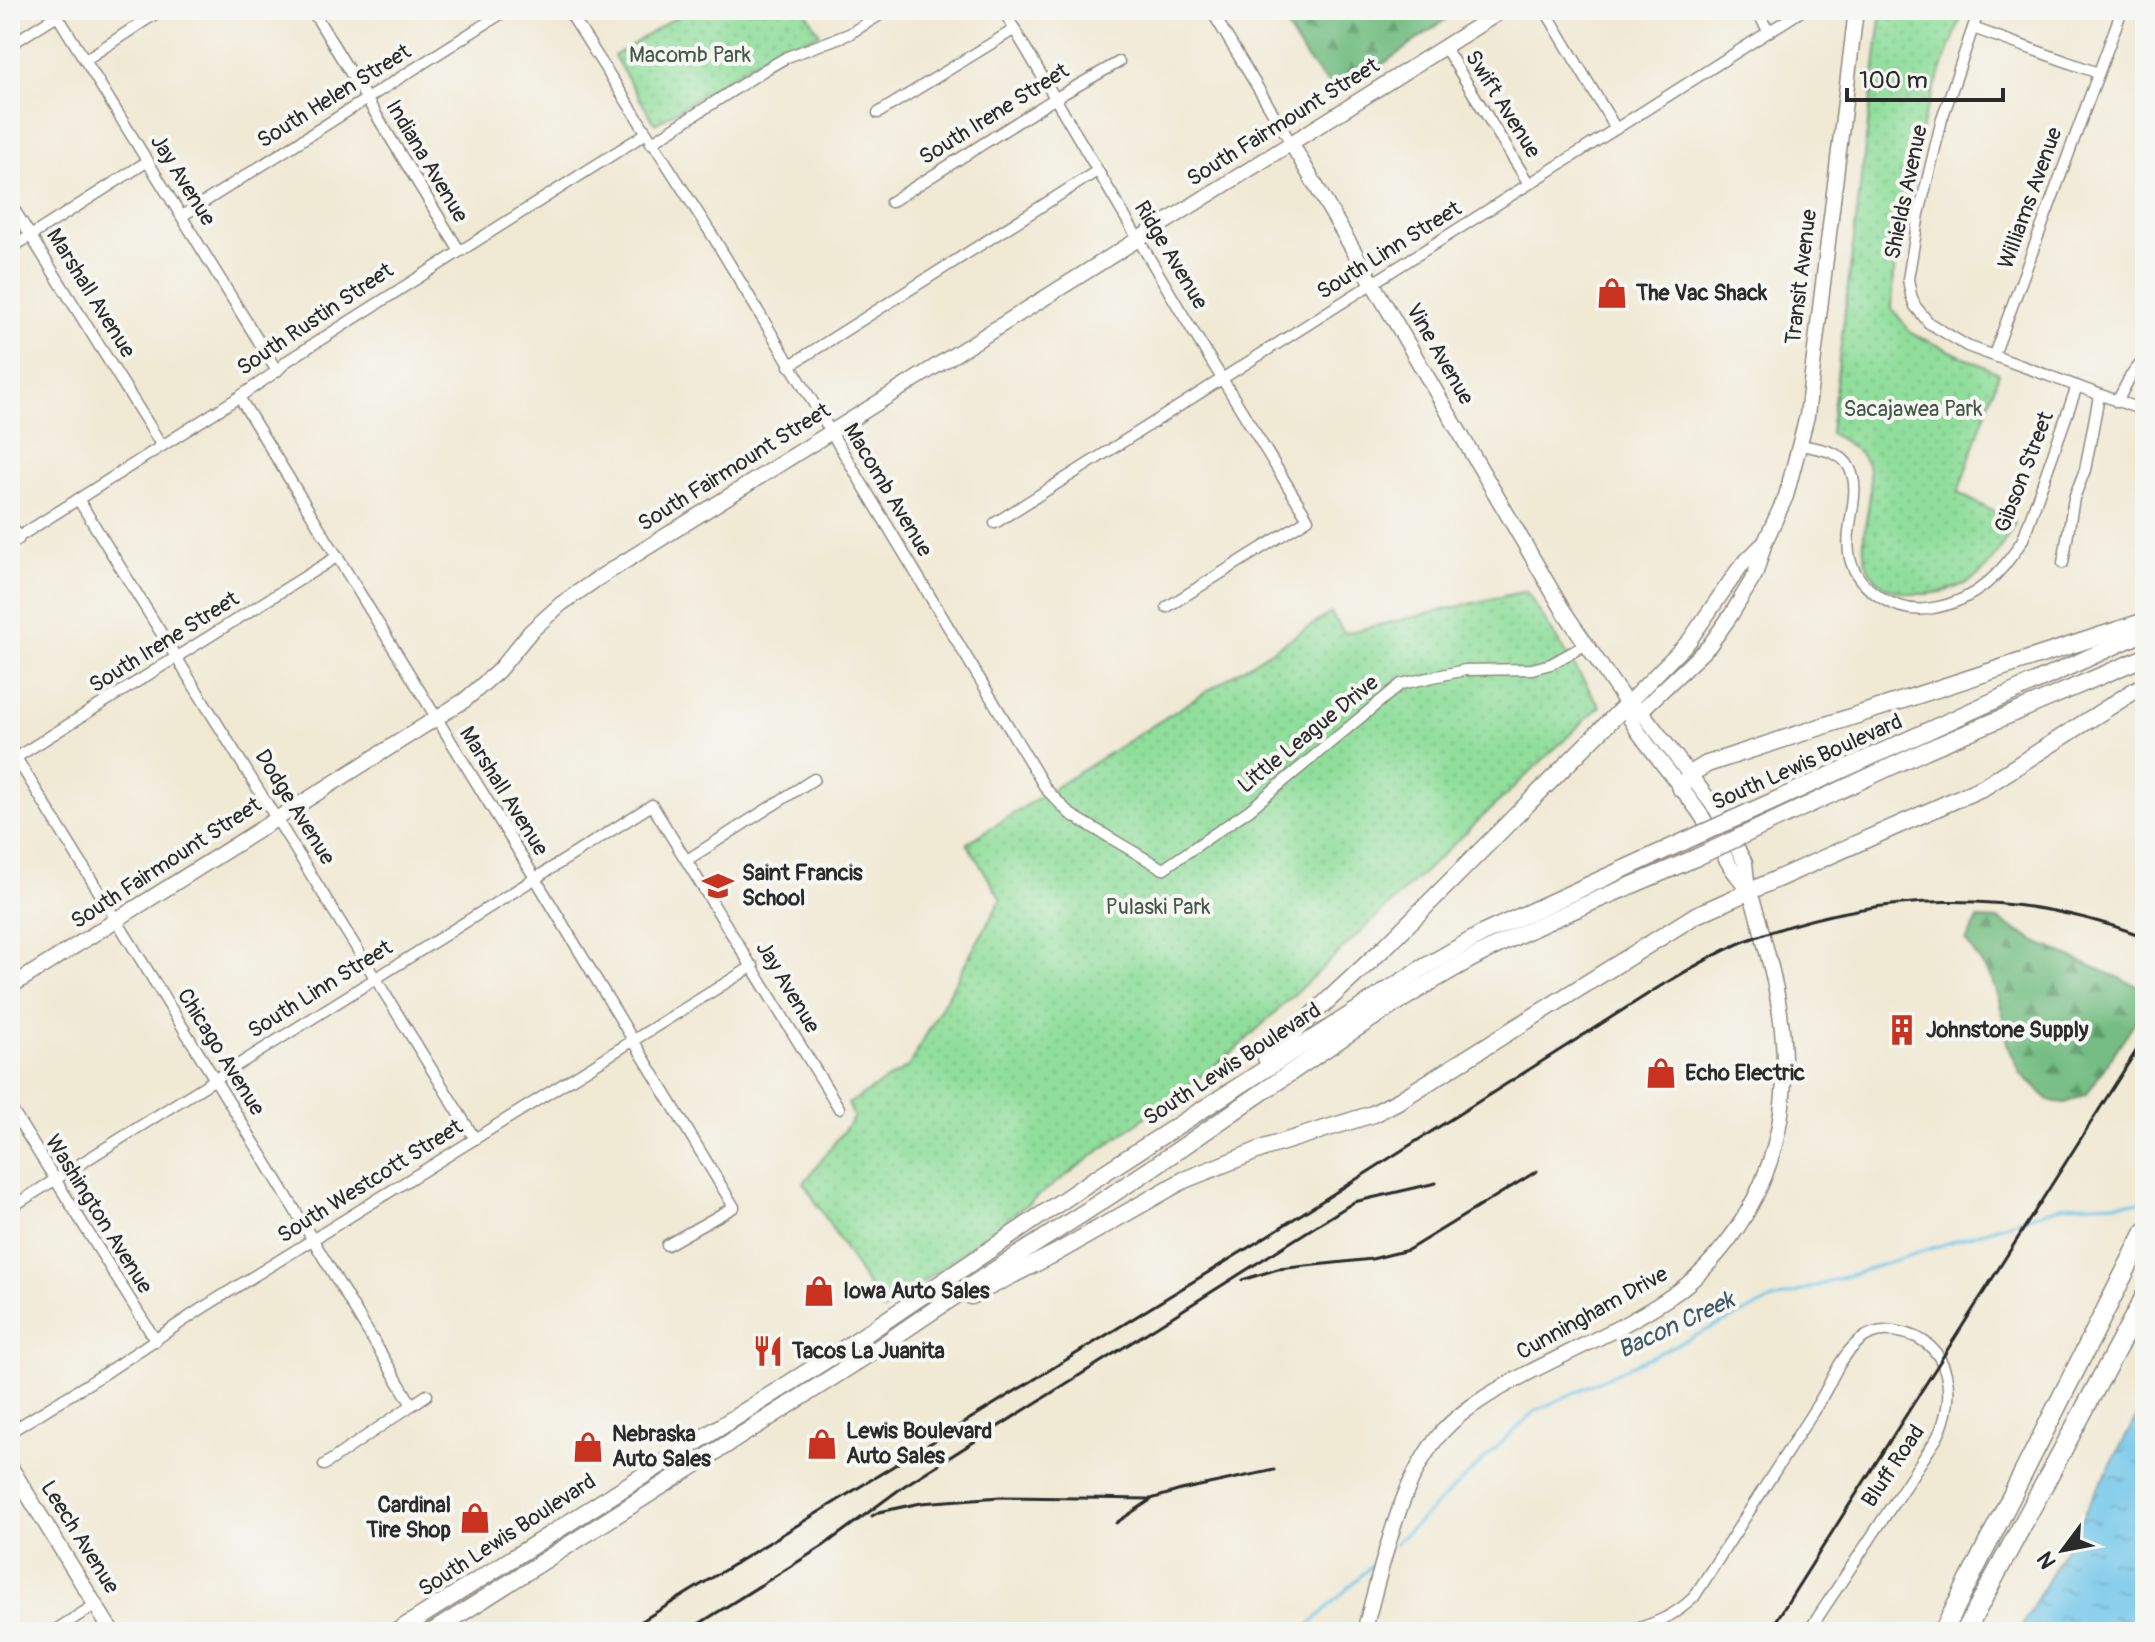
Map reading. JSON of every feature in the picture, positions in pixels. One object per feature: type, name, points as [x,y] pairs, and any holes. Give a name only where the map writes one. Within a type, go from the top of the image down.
[{"type":"highway","points":[[1943,1632],[2145,1232]]},
{"type":"highway","points":[[1965,1632],[2143,1301]]},
{"type":"main road","points":[[1686,782],[1707,764],[2145,621]]},
{"type":"main road","name":"South Lewis Boulevard","points":[[396,1632],[845,1348],[1066,1198],[1374,998],[1484,933],[2145,632]]},
{"type":"main road","name":"South Lewis Boulevard","points":[[432,1632],[883,1345],[1350,1033],[1453,969],[1518,935],[1695,858],[1927,750],[2145,657]]},
{"type":"main road","points":[[883,1345],[1056,1253],[1184,1180],[1267,1147],[1373,1114],[1400,1100],[1696,915],[1984,787],[2145,684]]},
{"type":"main road","points":[[1213,1102],[1328,1002],[1633,711]]},
{"type":"street","points":[[85,60],[161,10]]},
{"type":"street","name":"Indiana Avenue","points":[[312,10],[459,250]]},
{"type":"street","name":"South Helen Street","points":[[182,216],[507,10]]},
{"type":"street","name":"Macomb Avenue","points":[[568,10],[714,238],[1046,789],[1070,814],[1163,869]]},
{"type":"street","name":"South Rustin Street","points":[[12,536],[78,499],[239,397],[287,361],[459,250],[787,57],[849,34],[888,10]]},
{"type":"street","name":"Ridge Avenue","points":[[1003,10],[1308,519],[1167,607]]},
{"type":"street","name":"Vine Avenue","points":[[1211,10],[1585,645],[1686,782]]},
{"type":"street","name":"South Fairmount Street","points":[[10,987],[118,921],[483,685],[531,631],[561,604],[1503,10]]},
{"type":"street","points":[[1545,10],[1616,129]]},
{"type":"street","points":[[1756,10],[1769,32]]},
{"type":"street","name":"South Linn Street","points":[[995,523],[1803,10]]},
{"type":"street","name":"Transit Avenue","points":[[1633,711],[1689,641],[1740,567],[1765,542],[1786,496],[1807,416],[1856,10]]},
{"type":"street","name":"Shields Avenue","points":[[1979,10],[1942,119],[1908,279],[1915,306],[1929,323],[1955,340],[1994,355]]},
{"type":"street","name":"Williams Avenue","points":[[1994,355],[2122,10]]},
{"type":"street","points":[[10,45],[56,12]]},
{"type":"street","name":"Jay Avenue","points":[[56,12],[277,371]]},
{"type":"street","points":[[1973,28],[2098,73]]},
{"type":"street","points":[[878,113],[1015,29]]},
{"type":"street","name":"Swift Avenue","points":[[1444,46],[1529,184]]},
{"type":"street","name":"South Irene Street","points":[[891,202],[1054,99],[1119,62]]},
{"type":"street","points":[[10,249],[148,161]]},
{"type":"street","points":[[789,366],[1097,171]]},
{"type":"street","name":"Marshall Avenue","points":[[10,203],[162,446]]},
{"type":"street","points":[[1994,355],[2145,411]]},
{"type":"street","points":[[2117,402],[2130,377],[2145,358]]},
{"type":"street","name":"Gibson Street","points":[[1801,445],[1834,453],[1849,467],[1854,490],[1848,541],[1852,563],[1861,580],[1882,598],[1901,608],[1915,610],[1945,606],[1984,587],[2000,572],[2023,539],[2077,386]]},
{"type":"street","points":[[2063,563],[2074,498],[2085,470],[2099,396]]},
{"type":"street","name":"Marshall Avenue","points":[[239,397],[734,1207],[667,1245]]},
{"type":"street","name":"Dodge Avenue","points":[[78,499],[475,1139]]},
{"type":"street","name":"South Irene Street","points":[[12,755],[338,556]]},
{"type":"street","name":"Little League Drive","points":[[1163,869],[1249,810],[1401,684],[1465,670],[1532,669],[1551,664],[1585,645]]},
{"type":"street","name":"Chicago Avenue","points":[[12,755],[118,921],[412,1405]]},
{"type":"street","points":[[687,860],[814,779]]},
{"type":"street","name":"Cunningham Drive","points":[[1366,1627],[1414,1475],[1429,1447],[1445,1428],[1477,1402],[1639,1316],[1691,1281],[1714,1258],[1752,1206],[1764,1181],[1778,1137],[1784,1085],[1783,1041],[1775,979],[1748,891],[1745,863],[1716,809],[1686,782]]},
{"type":"street","name":"Jay Avenue","points":[[652,805],[839,1108]]},
{"type":"street","name":"South Linn Street","points":[[10,1208],[652,805]]},
{"type":"street","name":"South Westcott Street","points":[[10,1432],[156,1341],[201,1309],[753,966]]},
{"type":"street","name":"Washington Avenue","points":[[10,1107],[156,1341]]},
{"type":"street","name":"Bluff Road","points":[[1625,1632],[1649,1627],[1669,1617],[1694,1597],[1821,1399],[1838,1363],[1861,1340],[1878,1330],[1912,1334],[1941,1358],[1949,1387],[1947,1418],[1937,1438],[1808,1632]]},
{"type":"street","points":[[324,1465],[427,1395]]},
{"type":"street","name":"Leech Avenue","points":[[10,1466],[112,1632]]},
{"type":"street","points":[[52,1632],[95,1605]]},
{"type":"green space","name":"Macomb Park","points":[[687,10],[805,10],[820,34],[768,53],[655,124],[614,56]]},
{"type":"green space","points":[[1277,10],[1459,10],[1349,88],[1342,89],[1333,87],[1315,69]]},
{"type":"green space","name":"Sacajawea Park","points":[[1882,10],[1964,10],[1924,117],[1895,257],[1892,308],[1911,333],[1999,373],[1958,493],[2015,523],[1980,574],[1949,590],[1931,593],[1912,594],[1895,590],[1880,582],[1869,570],[1864,542],[1870,491],[1869,471],[1859,453],[1830,433]]},
{"type":"green space","name":"Pulaski Park","points":[[1526,591],[1600,706],[1233,1052],[883,1311],[804,1183],[854,1117],[848,1104],[909,1066],[1001,899],[967,843],[1331,613],[1344,633]]},
{"type":"green space","points":[[1978,919],[1999,920],[2038,943],[2145,989],[2142,1011],[2087,1094],[2065,1103],[2050,1101],[2021,1074],[2007,1043],[2001,1007],[1992,980],[1966,941]]},
{"type":"water","points":[[2145,1402],[2145,1632],[2019,1632]]},
{"type":"waterway","name":"Bacon Creek","points":[[1395,1544],[1535,1411],[1767,1302],[2065,1205],[2145,1202]]},
{"type":"waterway","name":"Bacon Creek","points":[[1302,1632],[1377,1560]]},
{"type":"railway","points":[[624,1632],[1259,1241],[1659,987],[1734,946],[1794,924],[1844,912],[1945,902],[1995,903],[2046,910],[2096,921],[2145,937]]},
{"type":"railway","points":[[1769,1632],[2145,1037]]},
{"type":"railway","points":[[1242,1280],[1278,1269],[1372,1259],[1408,1250],[1537,1171]]},
{"type":"railway","points":[[686,1632],[823,1546],[904,1486],[1354,1202],[1436,1183]]},
{"type":"railway","points":[[872,1516],[921,1503],[1000,1497],[1151,1499],[1274,1470]]},
{"type":"railway","points":[[1116,1523],[1149,1501]]},
{"type":"place","name":"The Vac Shack","points":[[1612,293]]},
{"type":"place","name":"Saint Francis School","points":[[718,886]]},
{"type":"place","name":"Johnstone Supply","points":[[1902,1030]]},
{"type":"place","name":"Echo Electric","points":[[1661,1073]]},
{"type":"place","name":"Iowa Auto Sales","points":[[819,1291]]},
{"type":"place","name":"Tacos La Juanita","points":[[768,1351]]},
{"type":"place","name":"Lewis Boulevard Auto Sales","points":[[822,1444]]},
{"type":"place","name":"Nebraska Auto Sales","points":[[588,1447]]},
{"type":"place","name":"Cardinal Tire Shop","points":[[475,1518]]}]
